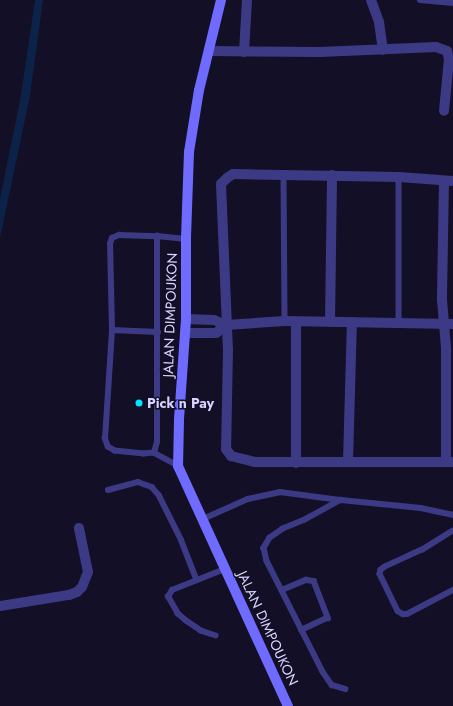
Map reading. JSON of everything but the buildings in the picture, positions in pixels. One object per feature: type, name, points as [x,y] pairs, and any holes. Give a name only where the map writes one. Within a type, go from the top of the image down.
[{"type":"street","name":"JALAN DIMPOUKON","points":[[221,0],[191,129],[187,177],[186,333],[179,420],[178,466],[288,706]]},
{"type":"street","points":[[244,52],[248,0]]},
{"type":"street","points":[[371,0],[379,22],[382,50]]},
{"type":"street","points":[[210,52],[382,50],[436,47],[447,51],[449,59],[444,111]]},
{"type":"street","points":[[233,174],[332,175],[399,177],[448,181],[442,300],[448,324],[446,348],[450,462],[255,462],[231,456],[226,449],[228,349],[221,184],[226,178],[233,174]]},
{"type":"street","points":[[330,322],[332,175]]},
{"type":"street","points":[[186,320],[214,320],[226,324],[285,321],[448,324]]},
{"type":"street","points":[[296,322],[296,463]]},
{"type":"street","points":[[348,462],[352,322]]},
{"type":"street","points":[[186,333],[216,333],[226,324]]},
{"type":"street","points":[[0,606],[69,595],[77,592],[82,587],[88,572],[79,528]]},
{"type":"lane","points":[[420,0],[453,3]]},
{"type":"lane","points":[[284,174],[285,321]]},
{"type":"lane","points":[[399,177],[399,324]]},
{"type":"lane","points":[[178,466],[154,453],[144,454],[115,451],[108,447],[106,439],[112,330],[110,244],[112,238],[119,235],[157,236],[186,239]]},
{"type":"lane","points":[[154,453],[157,442],[157,236]]},
{"type":"lane","points":[[112,330],[158,332]]},
{"type":"lane","points":[[108,490],[138,482],[152,487],[159,495],[181,539],[197,580]]},
{"type":"lane","points":[[203,519],[248,499],[280,492],[421,508],[453,515]]},
{"type":"lane","points":[[341,500],[305,520],[284,529],[270,538],[264,548],[267,561],[327,679],[332,685],[345,689]]},
{"type":"lane","points":[[453,532],[422,550],[384,567],[380,574],[398,611],[403,614],[407,614],[453,590]]},
{"type":"lane","points":[[216,636],[201,631],[178,614],[168,597],[168,593],[172,590],[225,569]]},
{"type":"lane","points":[[282,590],[306,580],[314,581],[328,618],[302,630]]},
{"type":"water","points":[[35,0],[43,0],[30,96],[0,238],[0,199],[21,95]]},
{"type":"place","name":"Pick n Pay","points":[[139,403]]}]
